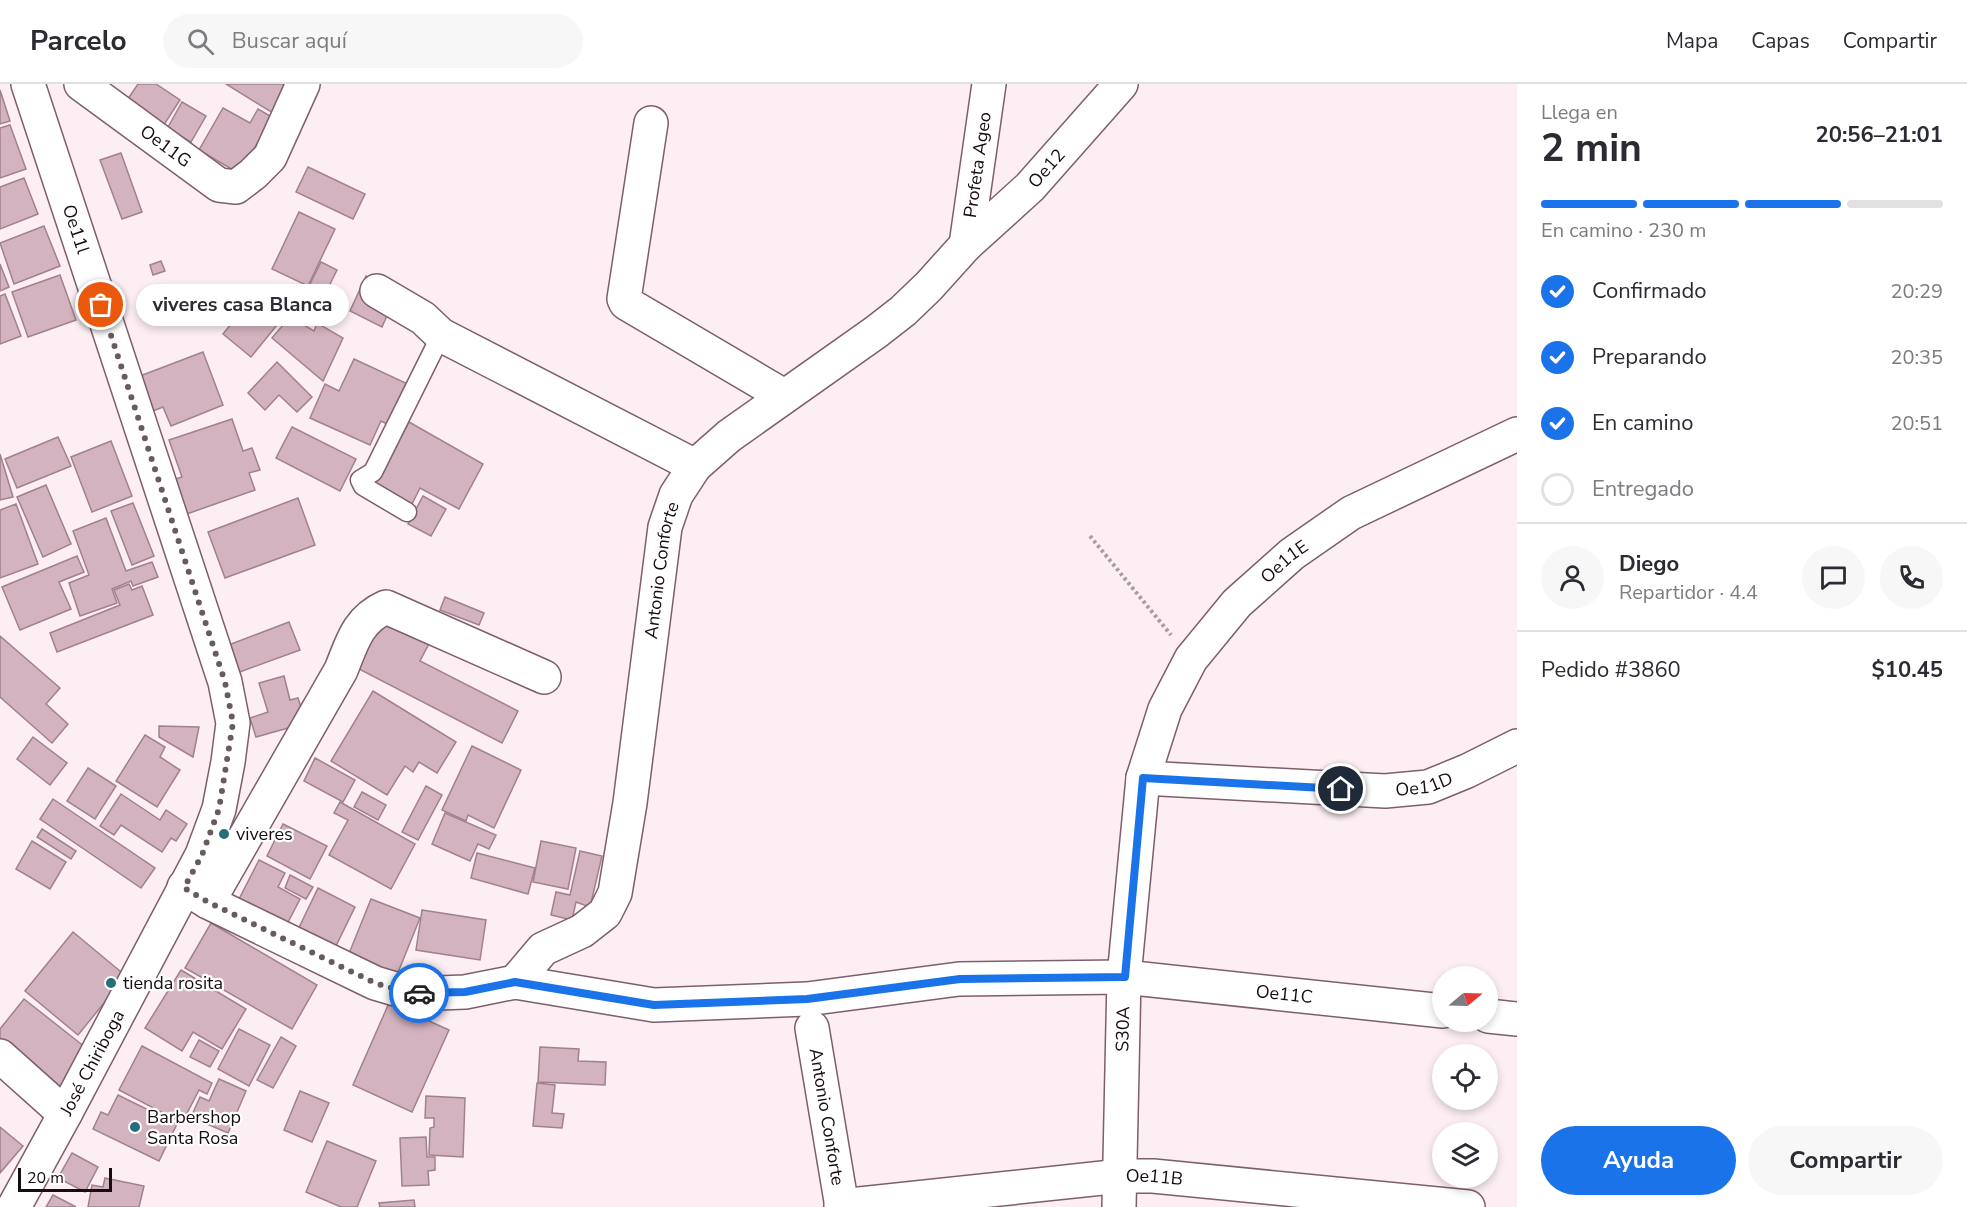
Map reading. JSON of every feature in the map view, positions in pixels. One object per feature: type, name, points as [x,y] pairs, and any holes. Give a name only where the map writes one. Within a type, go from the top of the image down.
[{"type":"street","name":"Oe11l","points":[[28,84],[225,682],[233,723],[219,809],[202,855],[196,895]]},
{"type":"street","name":"Oe11G","points":[[81,84],[219,185],[236,187],[270,157],[303,84]]},
{"type":"street","name":"Profeta Ageo","points":[[966,245],[989,84]]},
{"type":"street","name":"Oe12","points":[[966,245],[1030,187],[1121,84]]},
{"type":"street","points":[[651,123],[624,299],[626,303],[784,396]]},
{"type":"street","name":"Antonio Conforte","points":[[515,982],[543,949],[582,930],[605,913],[615,893],[630,803],[666,527],[676,495],[695,466],[729,436],[903,311],[966,245]]},
{"type":"street","points":[[377,291],[423,318],[441,334],[695,466]]},
{"type":"street","name":"Oe11E","points":[[1143,778],[1165,708],[1191,660],[1236,603],[1301,547],[1351,513],[1517,435]]},
{"type":"street","points":[[515,982],[465,992],[412,994],[375,983],[196,895],[341,670],[354,636],[372,614],[386,607],[544,677]]},
{"type":"street","name":"Oe11D","points":[[1143,778],[1385,791],[1428,787],[1517,746]]},
{"type":"street","name":"S30A","points":[[1120,1191],[1125,977],[1143,778]]},
{"type":"street","name":"José Chiriboga","points":[[14,1207],[65,1114],[196,895]]},
{"type":"street","name":"Oe11C","points":[[515,982],[654,1005],[807,999],[960,979],[1125,977],[1432,1010]]},
{"type":"street","points":[[1498,1017],[1517,1019]]},
{"type":"street","name":"Antonio Conforte","points":[[812,1028],[841,1207]]},
{"type":"street","points":[[0,1056],[65,1114]]},
{"type":"street","name":"Oe11B","points":[[841,1207],[1120,1191],[1153,1176],[1468,1207]]},
{"type":"lane","points":[[407,512],[363,486],[360,480],[373,472],[441,334]]},
{"type":"path","points":[[1090,536],[1191,660]]},
{"type":"building","points":[[138,84],[156,84],[180,100],[160,131],[123,106]]},
{"type":"building","points":[[226,84],[291,84],[273,113]]},
{"type":"building","points":[[0,90],[10,121],[0,124]]},
{"type":"building","points":[[182,102],[206,116],[191,142],[167,129]]},
{"type":"building","points":[[223,108],[250,123],[258,109],[272,117],[240,174],[199,150]]},
{"type":"building","points":[[10,125],[26,169],[0,178],[0,128]]},
{"type":"building","points":[[121,153],[142,212],[122,219],[100,160]]},
{"type":"building","points":[[308,167],[365,194],[353,219],[296,192]]},
{"type":"building","points":[[24,178],[38,214],[0,229],[0,187]]},
{"type":"building","points":[[299,212],[335,229],[308,286],[272,269]]},
{"type":"building","points":[[44,226],[60,266],[14,284],[0,243]]},
{"type":"building","points":[[161,261],[165,271],[153,275],[150,265]]},
{"type":"building","points":[[321,262],[337,270],[323,298],[307,290]]},
{"type":"building","points":[[0,264],[9,287],[0,291]]},
{"type":"building","points":[[60,275],[76,320],[28,337],[12,292]]},
{"type":"building","points":[[366,276],[398,291],[382,327],[350,311]]},
{"type":"building","points":[[262,286],[290,309],[251,357],[223,334]]},
{"type":"building","points":[[5,294],[21,336],[0,344],[0,296]]},
{"type":"building","points":[[290,317],[314,331],[317,323],[343,338],[323,381],[272,338]]},
{"type":"building","points":[[203,352],[223,405],[171,426],[163,407],[153,411],[140,376]]},
{"type":"building","points":[[354,359],[410,385],[391,426],[381,421],[370,445],[310,418],[325,384],[339,391]]},
{"type":"building","points":[[277,362],[312,397],[297,412],[279,395],[265,410],[248,393]]},
{"type":"building","points":[[232,419],[243,451],[252,448],[260,470],[249,473],[255,490],[181,516],[169,481],[182,477],[169,440]]},
{"type":"building","points":[[409,422],[483,464],[459,509],[420,488],[412,504],[375,484]]},
{"type":"building","points":[[292,427],[356,459],[340,491],[276,458]]},
{"type":"building","points":[[58,437],[71,466],[17,488],[5,459]]},
{"type":"building","points":[[111,441],[132,496],[92,512],[71,457]]},
{"type":"building","points":[[0,454],[13,497],[0,500]]},
{"type":"building","points":[[46,485],[71,544],[43,557],[17,497]]},
{"type":"building","points":[[423,496],[446,509],[431,536],[408,524]]},
{"type":"building","points":[[298,498],[315,545],[225,578],[208,532]]},
{"type":"building","points":[[133,503],[154,556],[132,565],[111,511]]},
{"type":"building","points":[[16,504],[38,564],[0,578],[0,510]]},
{"type":"building","points":[[106,518],[126,571],[152,562],[158,577],[133,586],[131,581],[112,589],[117,603],[80,616],[69,583],[89,575],[73,531]]},
{"type":"building","points":[[77,556],[84,572],[59,582],[71,609],[20,630],[2,587]]},
{"type":"building","points":[[129,584],[132,590],[142,586],[153,615],[57,652],[50,633],[120,605],[114,590]]},
{"type":"building","points":[[445,597],[484,613],[479,625],[440,610]]},
{"type":"building","points":[[384,614],[432,638],[420,661],[518,711],[502,743],[357,668]]},
{"type":"building","points":[[289,622],[300,650],[237,673],[226,646]]},
{"type":"building","points":[[0,636],[60,688],[46,704],[68,724],[52,743],[0,697]]},
{"type":"building","points":[[284,676],[290,700],[298,698],[306,723],[256,737],[250,718],[268,712],[259,683]]},
{"type":"building","points":[[373,691],[456,742],[437,773],[419,762],[413,772],[405,766],[387,795],[331,761]]},
{"type":"building","points":[[159,726],[199,727],[193,757],[159,737]]},
{"type":"building","points":[[145,735],[165,747],[160,757],[180,770],[157,807],[116,781]]},
{"type":"building","points":[[33,737],[67,763],[50,785],[17,759]]},
{"type":"building","points":[[472,746],[521,770],[494,828],[468,815],[466,821],[442,810]]},
{"type":"building","points":[[315,758],[355,780],[343,802],[304,781]]},
{"type":"building","points":[[88,768],[116,786],[95,819],[67,801]]},
{"type":"building","points":[[426,786],[442,795],[418,840],[402,832]]},
{"type":"building","points":[[362,792],[386,805],[378,820],[354,807]]},
{"type":"building","points":[[121,794],[160,820],[166,810],[187,824],[176,841],[171,838],[162,852],[121,825],[114,835],[100,826]]},
{"type":"building","points":[[53,799],[155,868],[141,888],[40,819]]},
{"type":"building","points":[[340,802],[415,844],[391,889],[329,855],[348,820],[334,813]]},
{"type":"building","points":[[445,813],[496,835],[489,849],[478,844],[470,861],[432,844]]},
{"type":"building","points":[[283,824],[327,846],[310,879],[267,856]]},
{"type":"building","points":[[42,829],[76,851],[71,859],[37,837]]},
{"type":"building","points":[[32,841],[66,862],[50,889],[16,869]]},
{"type":"building","points":[[541,841],[576,848],[568,889],[533,882]]},
{"type":"building","points":[[580,851],[602,856],[590,907],[576,902],[572,920],[551,915],[556,892],[570,895]]},
{"type":"building","points":[[477,853],[535,868],[528,894],[471,878]]},
{"type":"building","points":[[259,860],[285,873],[278,887],[300,899],[284,930],[236,905]]},
{"type":"building","points":[[290,875],[313,887],[306,899],[285,888]]},
{"type":"building","points":[[318,888],[355,907],[332,954],[295,936]]},
{"type":"building","points":[[371,899],[420,918],[397,975],[348,956]]},
{"type":"building","points":[[422,910],[486,920],[480,960],[416,950]]},
{"type":"building","points":[[211,923],[317,985],[292,1029],[185,968]]},
{"type":"building","points":[[73,932],[126,976],[78,1035],[25,991]]},
{"type":"building","points":[[181,970],[246,1009],[222,1049],[193,1032],[182,1051],[145,1028]]},
{"type":"building","points":[[24,999],[90,1051],[57,1092],[0,1045],[0,1029]]},
{"type":"building","points":[[389,1003],[449,1030],[412,1112],[353,1085]]},
{"type":"building","points":[[239,1029],[270,1045],[249,1086],[218,1069]]},
{"type":"building","points":[[281,1037],[296,1046],[273,1088],[257,1080]]},
{"type":"building","points":[[199,1040],[219,1051],[210,1067],[190,1057]]},
{"type":"building","points":[[142,1046],[212,1083],[207,1094],[199,1090],[182,1123],[119,1090]]},
{"type":"building","points":[[540,1047],[579,1049],[578,1061],[606,1062],[605,1085],[538,1082]]},
{"type":"building","points":[[219,1079],[246,1091],[228,1133],[191,1117],[200,1097],[209,1101]]},
{"type":"building","points":[[537,1083],[555,1085],[552,1113],[564,1114],[562,1128],[533,1126]]},
{"type":"building","points":[[300,1091],[329,1103],[312,1142],[284,1130]]},
{"type":"building","name":"Barbershop Santa Rosa","points":[[118,1095],[177,1124],[159,1161],[93,1129],[101,1112],[108,1115]]},
{"type":"building","points":[[426,1096],[465,1098],[463,1157],[429,1155],[430,1128],[434,1127],[434,1118],[425,1118]]},
{"type":"building","points":[[0,1127],[23,1146],[0,1173]]},
{"type":"building","points":[[426,1137],[427,1157],[435,1157],[435,1170],[428,1171],[429,1185],[402,1186],[400,1138]]},
{"type":"building","points":[[327,1141],[376,1161],[357,1207],[341,1207],[306,1192]]},
{"type":"building","points":[[72,1153],[98,1167],[85,1192],[58,1178]]},
{"type":"building","points":[[105,1178],[144,1186],[139,1207],[88,1207],[92,1185],[103,1187]]},
{"type":"building","points":[[53,1195],[76,1207],[46,1207]]},
{"type":"building","points":[[414,1200],[415,1207],[380,1207],[379,1203]]},
{"type":"way so far","points":[[101,305],[225,682],[233,723],[219,809],[202,855],[184,888],[208,902],[375,983],[412,994],[419,993]]},
{"type":"place","name":"viveres casa Blanca","points":[[101,305]]},
{"type":"place","name":"viveres","points":[[224,834]]},
{"type":"place","name":"tienda rosita","points":[[111,983]]},
{"type":"place","name":"Barbershop Santa Rosa","points":[[135,1127]]},
{"type":"route","points":[[419,993],[465,992],[515,982],[654,1005],[807,999],[960,979],[1125,977],[1143,778],[1341,789]]}]
